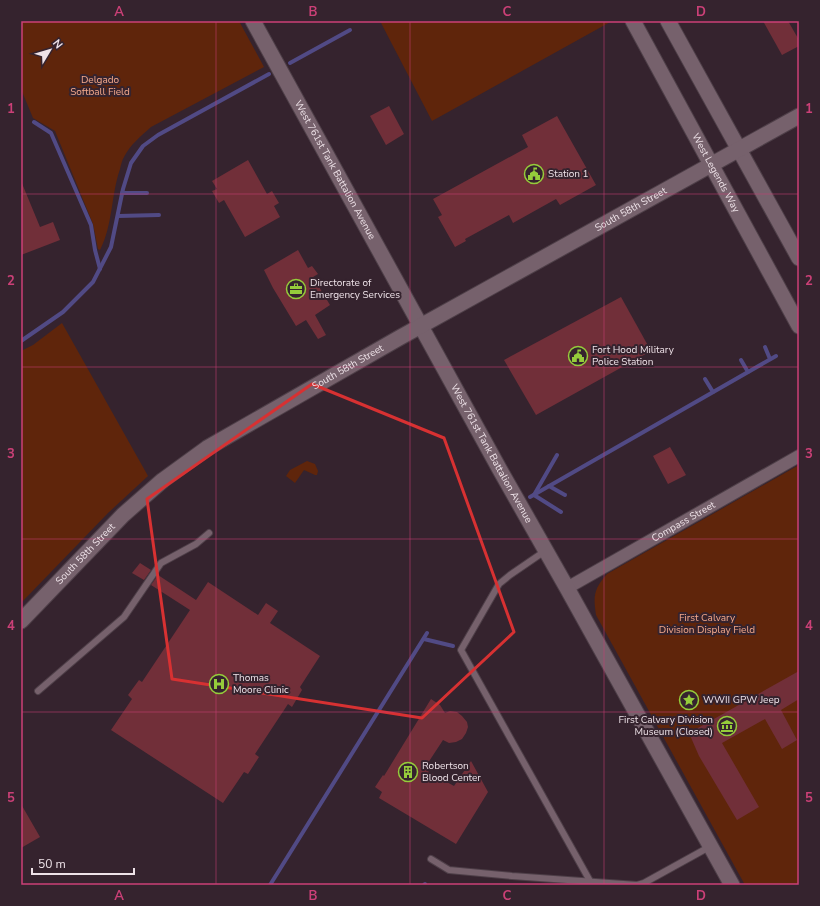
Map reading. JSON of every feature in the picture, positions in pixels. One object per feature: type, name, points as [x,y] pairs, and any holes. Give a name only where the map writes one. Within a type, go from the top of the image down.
[{"type":"street","name":"West 761st Tank Battalion Avenue","points":[[253,21],[732,885]]},
{"type":"street","name":"West Legends Way","points":[[633,21],[799,326]]},
{"type":"street","points":[[668,21],[799,258]]},
{"type":"street","name":"South 58th Street","points":[[21,621],[123,515],[162,480],[207,448],[289,400],[799,116]]},
{"type":"street","name":"Compass Street","points":[[567,588],[799,456]]},
{"type":"lane","points":[[38,691],[124,617],[161,562],[196,544],[209,533]]},
{"type":"lane","points":[[546,550],[499,584],[460,650],[590,881]]},
{"type":"lane","points":[[431,859],[449,870],[637,885],[644,883],[711,846]]},
{"type":"highlighted area","points":[[312,384],[444,438],[514,632],[422,718],[172,679],[147,499]]},
{"type":"green space","name":"Delgado Softball Field","points":[[21,21],[239,21],[264,67],[151,127],[140,137],[123,158],[117,179],[110,220],[100,250],[98,249],[93,224],[55,131],[33,118],[21,89]]},
{"type":"green space","points":[[380,21],[612,21],[432,121]]},
{"type":"green space","points":[[62,323],[148,476],[108,513],[21,603],[21,351],[33,345]]},
{"type":"green space","points":[[307,461],[315,464],[318,471],[317,475],[304,470],[295,483],[286,476],[290,470]]},
{"type":"green space","name":"First Calvary Division Display Field","points":[[799,465],[799,885],[745,885],[596,615],[595,597],[599,584],[607,574]]},
{"type":"building","points":[[763,21],[788,21],[799,40],[799,46],[782,55]]},
{"type":"building","points":[[389,106],[404,134],[386,145],[370,116]]},
{"type":"building","name":"Station 1","points":[[557,116],[596,185],[560,205],[556,199],[513,223],[509,215],[465,239],[466,241],[455,247],[438,217],[442,215],[433,199],[528,147],[522,135]]},
{"type":"building","points":[[248,160],[267,194],[272,191],[279,203],[274,206],[280,217],[245,237],[224,200],[219,203],[212,191],[217,189],[212,181]]},
{"type":"building","points":[[21,181],[40,227],[53,222],[60,240],[21,255]]},
{"type":"building","name":"Directorate of Emergency Services","points":[[298,250],[308,268],[312,266],[318,274],[313,277],[330,305],[315,315],[326,335],[318,339],[306,320],[296,326],[264,270]]},
{"type":"building","name":"Fort Hood Military Police Station","points":[[621,297],[651,351],[536,415],[504,360]]},
{"type":"building","points":[[670,447],[686,475],[668,484],[653,456]]},
{"type":"building","points":[[140,563],[151,570],[144,580],[132,573]]},
{"type":"building","name":"Thomas Moore Clinic","points":[[158,575],[196,600],[208,582],[258,615],[266,603],[278,611],[270,623],[320,656],[300,687],[302,690],[292,707],[288,704],[255,754],[259,757],[248,774],[244,772],[223,803],[111,730],[132,699],[128,695],[139,680],[142,682],[190,610],[151,585]]},
{"type":"building","points":[[799,671],[799,699],[781,710],[797,740],[782,749],[765,719],[722,743],[759,807],[737,820],[699,756],[689,733]]},
{"type":"building","name":"Robertson Blood Center","points":[[431,699],[440,705],[445,713],[450,711],[457,712],[467,722],[468,727],[462,739],[449,743],[443,740],[424,769],[454,786],[471,761],[488,792],[456,844],[379,798],[382,792],[375,787],[383,775],[384,776]]},
{"type":"building","points":[[21,804],[40,837],[21,848]]},
{"type":"waterway","points":[[290,63],[350,30]]},
{"type":"waterway","points":[[21,341],[63,312],[93,282],[111,247],[123,189],[131,163],[143,146],[158,135],[269,74]]},
{"type":"waterway","points":[[34,122],[51,133],[91,225],[100,269]]},
{"type":"waterway","points":[[122,193],[147,193]]},
{"type":"waterway","points":[[118,216],[159,215]]},
{"type":"waterway","points":[[765,347],[770,359]]},
{"type":"waterway","points":[[530,497],[776,356]]},
{"type":"waterway","points":[[741,360],[748,372]]},
{"type":"waterway","points":[[705,379],[713,392]]},
{"type":"waterway","points":[[557,455],[534,495],[561,512]]},
{"type":"waterway","points":[[549,486],[565,495]]},
{"type":"waterway","points":[[270,885],[427,633]]},
{"type":"waterway","points":[[424,639],[453,646]]},
{"type":"place","name":"Station 1","points":[[534,174]]},
{"type":"place","name":"Directorate of Emergency Services","points":[[296,289]]},
{"type":"place","name":"Fort Hood Military Police Station","points":[[578,356]]},
{"type":"place","name":"Thomas Moore Clinic","points":[[219,684]]},
{"type":"place","name":"WWII GPW Jeep","points":[[689,700]]},
{"type":"place","name":"First Calvary Division Museum (Closed)","points":[[727,726]]},
{"type":"place","name":"Robertson Blood Center","points":[[408,772]]}]
